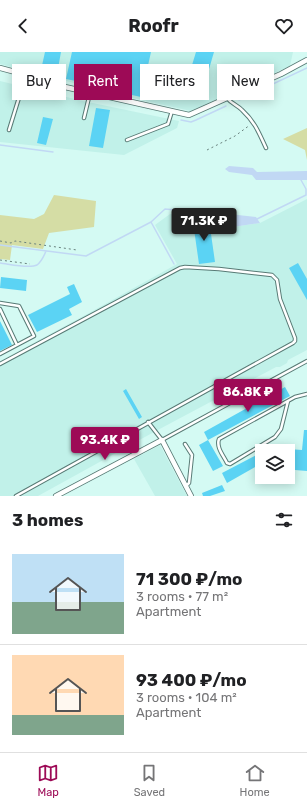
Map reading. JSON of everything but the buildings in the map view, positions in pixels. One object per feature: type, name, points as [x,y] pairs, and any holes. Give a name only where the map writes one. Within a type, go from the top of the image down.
[{"type":"street","points":[[274,77],[307,60]]},
{"type":"street","points":[[0,68],[12,71]]},
{"type":"street","points":[[122,100],[189,115],[223,100]]},
{"type":"street","points":[[56,496],[162,440],[191,496]]},
{"type":"lane","points":[[9,130],[18,100]]},
{"type":"lane","points":[[84,118],[88,100]]},
{"type":"lane","points":[[229,100],[232,104],[241,109],[253,122],[266,148]]},
{"type":"lane","points":[[127,140],[168,124],[172,111]]},
{"type":"lane","points":[[0,364],[180,268],[219,269],[272,275],[275,277],[278,284],[280,299],[295,338],[295,341],[16,496]]},
{"type":"lane","points":[[0,303],[19,306],[34,336],[0,354]]},
{"type":"lane","points":[[0,309],[17,345]]},
{"type":"lane","points":[[148,422],[162,440],[307,361]]},
{"type":"lane","points":[[288,401],[281,429],[275,437],[230,464],[227,463],[218,447],[219,439],[295,397],[307,394]]},
{"type":"lane","points":[[185,444],[192,455],[189,483],[186,486]]},
{"type":"path","points":[[207,150],[235,136],[253,122]]},
{"type":"path","points":[[0,241],[11,243],[15,241],[78,250]]},
{"type":"path","points":[[0,260],[30,264]]},
{"type":"shaded area","points":[[0,52],[293,52],[290,66],[274,73],[274,64],[217,64],[217,99],[191,111],[142,100],[209,100],[209,64],[140,64],[140,100],[132,98],[132,64],[74,64],[74,83],[66,81],[66,64],[12,64],[12,67],[0,64]]},
{"type":"shaded area","points":[[0,81],[12,84],[12,100],[66,100],[66,97],[74,100],[179,121],[177,128],[124,155],[0,142]]},
{"type":"shaded area","points":[[229,166],[253,168],[257,172],[307,171],[307,180],[256,180],[252,175],[229,172],[225,169]]},
{"type":"shaded area","points":[[307,199],[307,350],[288,360],[287,363],[280,367],[276,367],[154,432],[38,496],[0,496],[0,361],[177,264],[155,225],[170,214],[194,218],[211,217],[233,227],[260,223]]},
{"type":"shaded area","points":[[175,208],[256,217],[260,223],[233,227],[211,217],[174,213]]},
{"type":"shaded area","points":[[160,445],[187,496],[155,496],[134,459]]},
{"type":"green space","points":[[307,128],[307,160],[305,150],[283,139]]},
{"type":"green space","points":[[54,195],[96,201],[94,227],[49,233],[43,249],[12,245],[10,260],[0,259],[0,215],[34,219],[44,214]]},
{"type":"waterway","points":[[274,84],[307,68]]},
{"type":"waterway","points":[[181,120],[191,122],[226,106]]},
{"type":"waterway","points":[[0,145],[53,152]]},
{"type":"waterway","points":[[257,219],[306,195],[306,189],[301,180]]},
{"type":"waterway","points":[[151,222],[165,209],[176,210]]},
{"type":"waterway","points":[[0,245],[86,256],[151,222],[174,264]]},
{"type":"waterway","points":[[0,263],[24,266],[37,265],[46,251]]}]
